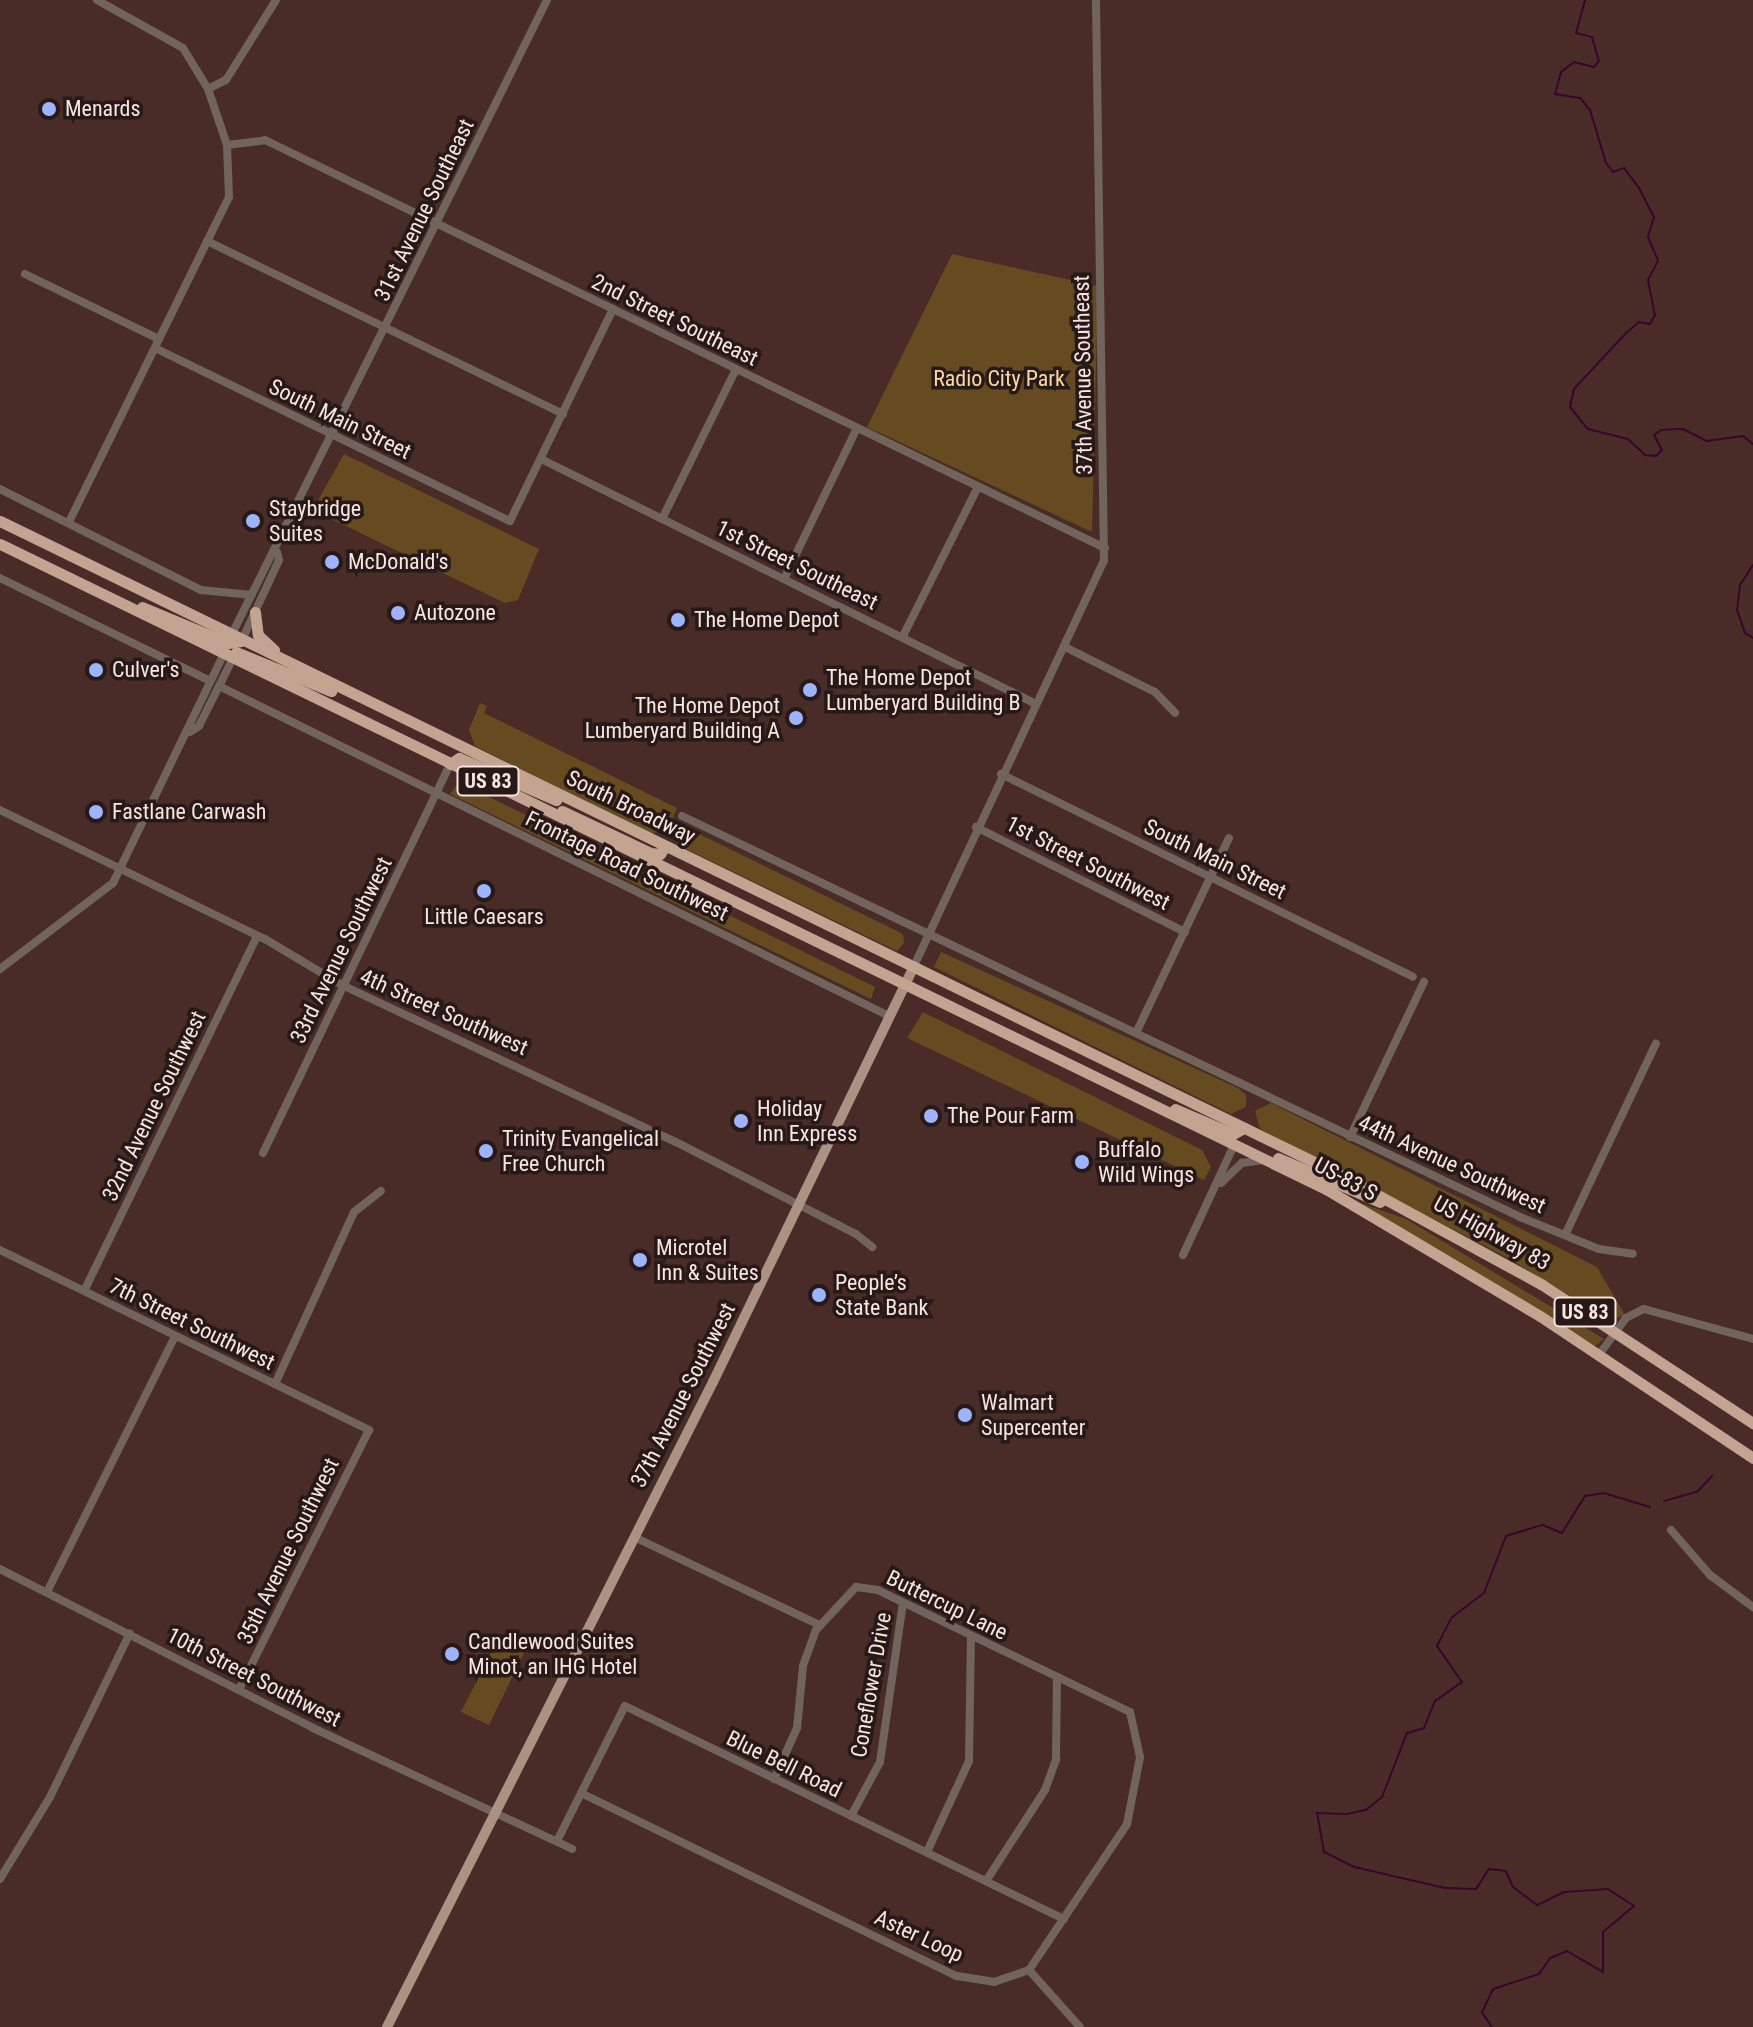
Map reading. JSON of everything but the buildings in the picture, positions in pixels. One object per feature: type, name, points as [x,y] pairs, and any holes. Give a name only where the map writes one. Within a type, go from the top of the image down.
[{"type":"highway","name":"South Broadway","points":[[0,521],[232,647],[296,687],[1234,1145]]},
{"type":"highway","name":"South Broadway","points":[[0,544],[106,596],[232,647],[307,673],[1244,1128]]},
{"type":"highway","points":[[255,612],[265,644],[307,673]]},
{"type":"highway","points":[[232,647],[374,705]]},
{"type":"highway","points":[[296,687],[440,751],[453,743]]},
{"type":"highway","points":[[450,764],[459,758],[527,791],[588,809]]},
{"type":"highway","points":[[527,799],[577,816],[651,853],[660,854],[665,846]]},
{"type":"highway","points":[[1136,1097],[1233,1134],[1244,1128]]},
{"type":"highway","name":"US 83","points":[[1244,1128],[1411,1211]]},
{"type":"highway","points":[[1234,1145],[1243,1141],[1354,1192],[1411,1211]]},
{"type":"highway","name":"US-83 S","points":[[1234,1145],[1437,1253]]},
{"type":"highway","name":"US Highway 83","points":[[1411,1211],[1615,1332],[1753,1423]]},
{"type":"highway","name":"US Highway 83","points":[[1437,1253],[1753,1458]]},
{"type":"main road","name":"37th Avenue Southwest","points":[[387,2027],[799,1205],[914,966]]},
{"type":"street","points":[[69,522],[229,197],[227,145],[208,89],[183,48],[112,3],[97,0]]},
{"type":"street","points":[[208,89],[226,80],[276,0]]},
{"type":"street","name":"31st Avenue Southeast","points":[[277,552],[547,0]]},
{"type":"street","name":"37th Avenue Southeast","points":[[1001,774],[1100,575],[1105,548],[1096,0]]},
{"type":"street","name":"2nd Street Southeast","points":[[227,145],[265,140],[1105,548]]},
{"type":"street","points":[[207,241],[563,414]]},
{"type":"street","name":"South Main Street","points":[[25,274],[334,437],[510,521],[541,459]]},
{"type":"street","points":[[541,459],[613,309]]},
{"type":"street","points":[[662,519],[736,369]]},
{"type":"street","points":[[784,579],[857,428]]},
{"type":"street","name":"1st Street Southeast","points":[[541,459],[1036,704]]},
{"type":"street","points":[[903,636],[978,487]]},
{"type":"street","points":[[0,489],[201,590],[252,595]]},
{"type":"street","points":[[190,732],[199,726],[219,686],[252,595],[277,552]]},
{"type":"street","points":[[0,969],[100,894],[121,869],[190,732],[210,681],[255,612],[279,560],[277,552]]},
{"type":"street","points":[[0,578],[210,681]]},
{"type":"street","points":[[1065,647],[1155,692],[1175,713]]},
{"type":"street","name":"Frontage Road Southwest","points":[[219,686],[889,1016]]},
{"type":"street","name":"33rd Avenue Southwest","points":[[263,1153],[450,764]]},
{"type":"street","name":"South Main Street","points":[[1001,774],[1413,977]]},
{"type":"street","name":"37th Avenue Southwest","points":[[914,966],[1001,774]]},
{"type":"street","name":"4th Street Southwest","points":[[0,810],[257,936],[342,985],[541,1076],[799,1205],[872,1247]]},
{"type":"street","points":[[682,816],[1136,1033],[1229,838]]},
{"type":"street","name":"1st Street Southwest","points":[[976,827],[1185,932]]},
{"type":"street","name":"32nd Avenue Southwest","points":[[84,1291],[257,936]]},
{"type":"street","points":[[1350,1137],[1424,982]]},
{"type":"street","name":"44th Avenue Southwest","points":[[1136,1033],[1350,1137],[1565,1235],[1599,1249],[1633,1254]]},
{"type":"street","points":[[1565,1235],[1656,1043]]},
{"type":"street","points":[[1183,1255],[1234,1145]]},
{"type":"street","points":[[1211,1196],[1234,1168],[1266,1160]]},
{"type":"street","points":[[275,1384],[354,1212],[381,1191]]},
{"type":"street","name":"7th Street Southwest","points":[[0,1250],[369,1430]]},
{"type":"street","points":[[1598,1356],[1634,1311],[1644,1309],[1753,1339]]},
{"type":"street","points":[[47,1592],[175,1336]]},
{"type":"street","name":"35th Avenue Southwest","points":[[240,1688],[369,1430]]},
{"type":"street","points":[[1671,1530],[1710,1575],[1753,1607]]},
{"type":"street","points":[[634,1537],[819,1625]]},
{"type":"street","name":"10th Street Southwest","points":[[0,1569],[492,1815],[572,1849]]},
{"type":"street","name":"Buttercup Lane","points":[[774,1779],[797,1728],[803,1666],[819,1625],[856,1587],[878,1590],[971,1638],[1130,1712],[1140,1757],[1127,1824],[1064,1919]]},
{"type":"street","name":"Coneflower Drive","points":[[851,1816],[880,1762],[903,1603]]},
{"type":"street","points":[[1,1875],[50,1797],[130,1633]]},
{"type":"street","points":[[927,1852],[969,1761],[971,1638]]},
{"type":"street","points":[[986,1881],[1045,1790],[1056,1759],[1057,1677]]},
{"type":"street","name":"Blue Bell Road","points":[[557,1841],[625,1706],[1064,1919]]},
{"type":"street","name":"Aster Loop","points":[[581,1793],[957,1976],[994,1982],[1029,1970]]},
{"type":"street","points":[[1064,1919],[1029,1970],[1080,2027]]},
{"type":"green space","name":"Radio City Park","points":[[952,254],[1098,286],[1092,532],[867,427]]},
{"type":"green space","points":[[344,454],[539,549],[518,600],[505,603],[319,513],[316,504]]},
{"type":"green space","points":[[480,703],[487,706],[484,713],[677,808],[670,825],[652,834],[475,746],[469,730]]},
{"type":"green space","points":[[459,782],[875,987],[871,999],[450,794]]},
{"type":"green space","points":[[687,828],[903,934],[904,943],[897,951],[682,847],[679,830]]},
{"type":"green space","points":[[941,952],[1238,1088],[1246,1095],[1246,1107],[1231,1114],[934,967]]},
{"type":"green space","points":[[923,1012],[1202,1150],[1211,1167],[1204,1180],[907,1038]]},
{"type":"green space","points":[[1271,1103],[1597,1267],[1625,1315],[1606,1321],[1510,1259],[1260,1129],[1255,1111]]},
{"type":"green space","points":[[1349,1199],[1406,1219],[1604,1339],[1595,1346]]},
{"type":"green space","points":[[499,1637],[526,1649],[489,1725],[461,1712]]},
{"type":"waterway","points":[[1585,0],[1576,33],[1592,37],[1599,61],[1594,67],[1574,62],[1561,72],[1555,94],[1580,98],[1590,110],[1606,163],[1613,172],[1624,168],[1639,188],[1654,217],[1648,237],[1658,261],[1648,280],[1655,315],[1650,324],[1639,322],[1626,333],[1574,389],[1570,407],[1588,429],[1628,439],[1645,455],[1656,456],[1662,450],[1654,435],[1661,430],[1683,429],[1707,441],[1743,436],[1753,444]]},
{"type":"waterway","points":[[1753,565],[1740,585],[1737,610],[1745,633],[1753,638]]},
{"type":"waterway","points":[[1664,1501],[1698,1491],[1712,1476]]},
{"type":"waterway","points":[[1492,2027],[1482,2012],[1493,1989],[1539,1974],[1550,1958],[1567,1951],[1603,1972],[1603,1932],[1634,1906],[1608,1889],[1564,1892],[1537,1905],[1513,1887],[1506,1871],[1489,1869],[1476,1889],[1445,1888],[1354,1867],[1324,1852],[1317,1813],[1347,1814],[1366,1810],[1382,1797],[1407,1733],[1424,1728],[1435,1701],[1462,1682],[1437,1646],[1451,1618],[1484,1593],[1506,1536],[1543,1525],[1562,1533],[1585,1496],[1604,1493],[1650,1507]]},
{"type":"place","name":"Menards","points":[[49,109]]},
{"type":"place","name":"Staybridge Suites","points":[[253,521]]},
{"type":"place","name":"McDonald's","points":[[332,562]]},
{"type":"place","name":"Autozone","points":[[398,613]]},
{"type":"place","name":"The Home Depot","points":[[678,620]]},
{"type":"place","name":"Culver's","points":[[96,670]]},
{"type":"place","name":"The Home Depot Lumberyard Building B","points":[[810,690]]},
{"type":"place","name":"The Home Depot Lumberyard Building A","points":[[796,718]]},
{"type":"place","name":"Fastlane Carwash","points":[[96,812]]},
{"type":"place","name":"Little Caesars","points":[[484,891]]},
{"type":"place","name":"The Pour Farm","points":[[931,1116]]},
{"type":"place","name":"Holiday Inn Express","points":[[741,1121]]},
{"type":"place","name":"Trinity Evangelical Free Church","points":[[486,1151]]},
{"type":"place","name":"Buffalo Wild Wings","points":[[1082,1162]]},
{"type":"place","name":"Microtel Inn & Suites","points":[[640,1260]]},
{"type":"place","name":"People’s State Bank","points":[[819,1295]]},
{"type":"place","name":"Walmart Supercenter","points":[[965,1415]]},
{"type":"place","name":"Candlewood Suites Minot, an IHG Hotel","points":[[452,1654]]}]
